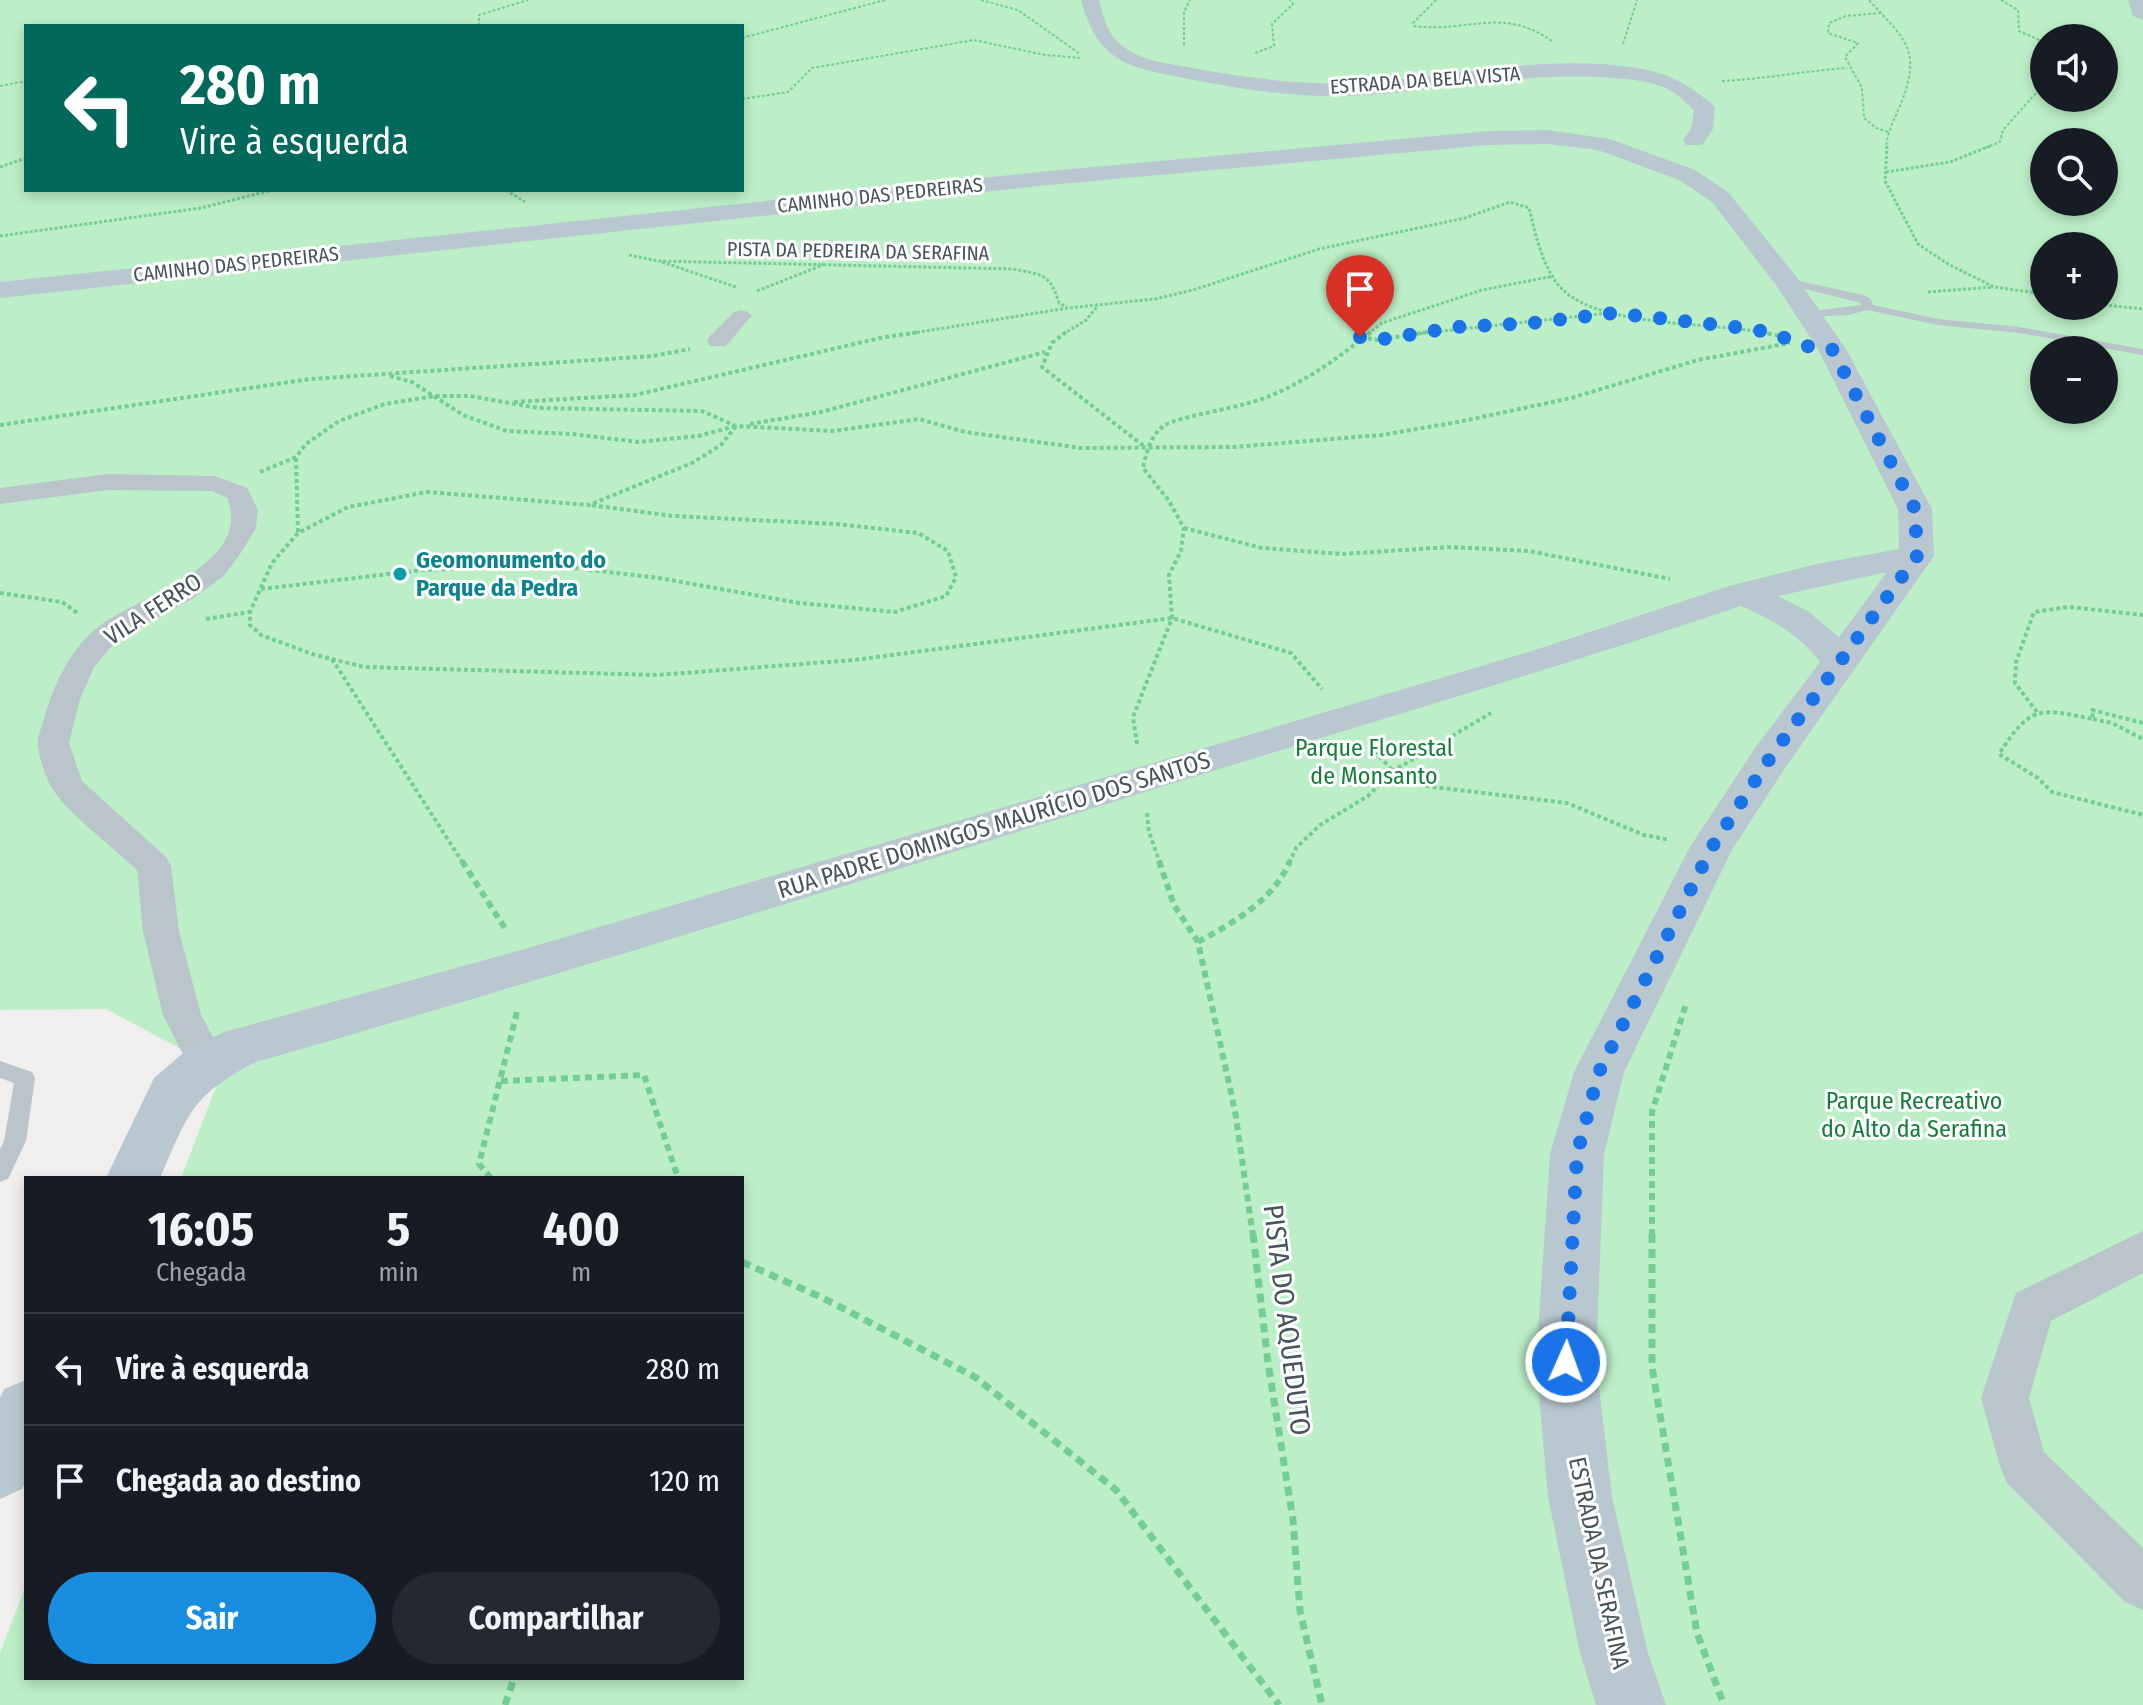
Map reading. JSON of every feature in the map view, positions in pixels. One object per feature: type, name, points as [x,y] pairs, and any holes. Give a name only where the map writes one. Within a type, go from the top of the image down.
[{"type":"street","name":"ESTRADA DA BELA VISTA","points":[[1090,0],[1101,33],[1115,50],[1135,61],[1190,73],[1339,90],[1551,70],[1609,72],[1668,83],[1693,94],[1705,108],[1702,129],[1694,140]]},
{"type":"street","points":[[2137,0],[2139,12],[2143,15]]},
{"type":"street","name":"CAMINHO DAS PEDREIRAS","points":[[0,290],[954,187],[1468,140],[1547,137],[1617,148],[1655,161],[1708,187]]},
{"type":"street","points":[[1694,140],[1708,187],[1729,206],[1786,281],[1803,328],[1832,349],[1915,509],[1917,556]]},
{"type":"street","name":"CAMINHO DAS PEDREIRAS","points":[[1617,148],[1694,140]]},
{"type":"street","points":[[709,344],[741,316]]},
{"type":"street","name":"VILA FERRO","points":[[0,496],[108,482],[215,484],[238,493],[245,510],[243,528],[214,570],[182,593],[108,633],[80,664],[65,699],[53,743],[67,786],[154,866],[161,931],[182,1015],[207,1063]]},
{"type":"street","name":"RUA PADRE DOMINGOS MAURÍCIO DOS SANTOS","points":[[134,1176],[172,1093],[207,1063],[242,1046],[528,966],[1344,717],[1545,659],[1742,594],[1817,575],[1917,556]]},
{"type":"street","name":"ESTRADA DA SERAFINA","points":[[1631,1705],[1614,1653],[1580,1497],[1566,1362],[1577,1154],[1599,1072],[1712,847],[1839,662],[1917,556]]},
{"type":"street","points":[[1742,594],[1774,606],[1803,622],[1826,641],[1839,662]]},
{"type":"street","points":[[2143,1251],[2032,1308],[2005,1398],[2024,1466],[2143,1584]]},
{"type":"street","points":[[0,1467],[24,1414]]},
{"type":"lane","points":[[1786,281],[1859,297],[1867,301],[1867,307]]},
{"type":"lane","points":[[1803,328],[1867,307],[1938,322],[2019,330],[2143,352]]},
{"type":"lane","points":[[0,1069],[25,1078],[15,1141],[0,1172]]},
{"type":"path","points":[[479,24],[479,15],[528,0]]},
{"type":"path","points":[[744,37],[885,0]]},
{"type":"path","points":[[744,99],[788,92],[812,68],[974,40],[1045,55],[1089,58],[1067,47],[1018,10],[981,0]]},
{"type":"path","points":[[1190,0],[1184,12],[1184,48],[1190,73],[1274,46],[1272,24],[1293,4],[1290,0]]},
{"type":"path","points":[[1436,0],[1413,23],[1414,26],[1438,28],[1517,18]]},
{"type":"path","points":[[1619,55],[1637,0]]},
{"type":"path","points":[[1869,0],[1907,42],[1912,59],[1902,101],[1888,132],[1885,181],[1918,244],[1948,264],[1994,287]]},
{"type":"path","points":[[2001,0],[2018,10],[2019,31],[2030,36]]},
{"type":"path","points":[[1881,13],[1846,16],[1829,23],[1828,33],[1858,43],[1848,50],[1845,57],[1847,68],[1858,79],[1862,117],[1872,128],[1888,132]]},
{"type":"path","points":[[1526,21],[1557,47]]},
{"type":"path","points":[[1668,83],[1769,79],[1803,71],[1847,68]]},
{"type":"path","points":[[0,86],[24,81]]},
{"type":"path","points":[[1886,172],[1950,162],[2000,142],[2003,130],[2030,100]]},
{"type":"path","points":[[0,167],[24,159]]},
{"type":"path","points":[[0,236],[201,208],[264,192]]},
{"type":"path","points":[[500,402],[635,395],[880,338],[1068,308],[1155,299],[1193,290],[1319,249],[1465,218],[1510,202],[1529,208],[1554,276],[1560,288],[1572,298],[1614,313],[1744,328],[1803,328]]},
{"type":"path","name":"PISTA DA PEDREIRA DA SERAFINA","points":[[739,289],[658,261],[828,262],[1013,269],[1045,276],[1053,284],[1055,296],[1068,308]]},
{"type":"path","points":[[756,292],[828,262]]},
{"type":"path","points":[[1495,711],[1393,771],[1368,796],[1307,835],[1296,848],[1285,873],[1258,904],[1246,915],[1198,942],[1174,905],[1149,832],[1133,717],[1172,618],[1169,575],[1181,551],[1184,528],[1169,501],[1143,468],[1147,448],[1165,425],[1253,402],[1292,385],[1325,368],[1360,337],[1382,323],[1482,290],[1554,276]]},
{"type":"path","points":[[1918,294],[1994,287],[2030,292]]},
{"type":"path","points":[[1098,305],[1094,315],[1060,333],[1045,352],[1042,367],[1147,448]]},
{"type":"path","points":[[2118,306],[2143,309]]},
{"type":"path","points":[[1360,337],[1377,340],[1457,327],[1532,323],[1614,313]]},
{"type":"path","points":[[298,533],[296,457],[306,444],[320,432],[361,412],[410,399],[470,396],[585,410],[702,411],[736,426],[833,431],[919,419],[965,432],[1081,448],[1303,443],[1381,435],[1571,398],[1803,328]]},
{"type":"path","points":[[0,425],[310,379],[653,356],[709,344]]},
{"type":"path","points":[[385,375],[412,382],[463,415],[507,431],[572,434],[639,442],[698,436],[736,426],[821,412],[1045,352]]},
{"type":"path","points":[[589,505],[692,463],[721,445],[736,426]]},
{"type":"path","points":[[261,589],[423,570],[557,566],[659,578],[799,603],[895,612],[946,596],[956,577],[948,551],[918,533],[836,524],[673,516],[589,505],[427,492],[348,507],[298,533],[272,563],[250,612],[250,625],[261,635],[312,654],[364,667],[658,675],[854,660],[1172,618],[1291,653],[1344,717]]},
{"type":"path","points":[[1184,528],[1262,548],[1342,554],[1450,547],[1529,551],[1742,594]]},
{"type":"path","points":[[2037,712],[2015,683],[2016,662],[2034,612],[2040,607],[2056,605],[2143,615]]},
{"type":"path","points":[[332,658],[428,804],[528,966],[479,1164],[489,1176]]},
{"type":"path","points":[[2093,719],[2092,710],[2143,723]]},
{"type":"path","points":[[2143,739],[2112,723],[2037,712],[2021,720],[1999,754],[2038,778],[2052,792],[2143,815]]},
{"type":"path","points":[[1393,771],[1425,786],[1567,803],[1644,835],[1712,847]]},
{"type":"path","name":"PISTA DO AQUEDUTO","points":[[1198,942],[1235,1111],[1268,1363],[1293,1520],[1300,1611],[1322,1705]]},
{"type":"path","points":[[1690,991],[1652,1112],[1652,1367],[1697,1633],[1724,1705]]},
{"type":"path","points":[[501,1081],[644,1075],[677,1176]]},
{"type":"path","points":[[744,1263],[823,1298],[975,1377],[1116,1490],[1279,1705]]},
{"type":"path","points":[[505,1705],[513,1680]]},
{"type":"green space","name":"Parque Florestal de Monsanto","points":[[0,0],[2143,0],[2143,1705],[0,1705],[0,1653],[24,1590],[24,1680],[744,1680],[744,1176],[182,1176],[222,1071],[106,1009],[0,1010]]},
{"type":"place","name":"Geomonumento do Parque da Pedra","points":[[400,574]]},
{"type":"route","points":[[1360,337],[1377,340],[1457,327],[1532,323],[1614,313],[1744,328],[1768,332],[1810,347],[1832,349],[1915,509],[1917,556],[1770,758],[1712,847],[1599,1072],[1577,1154],[1569,1253],[1566,1362]]},
{"type":"park label","name":"Parque Recreativo do Alto da Serafina","points":[[1914,1115]]}]
